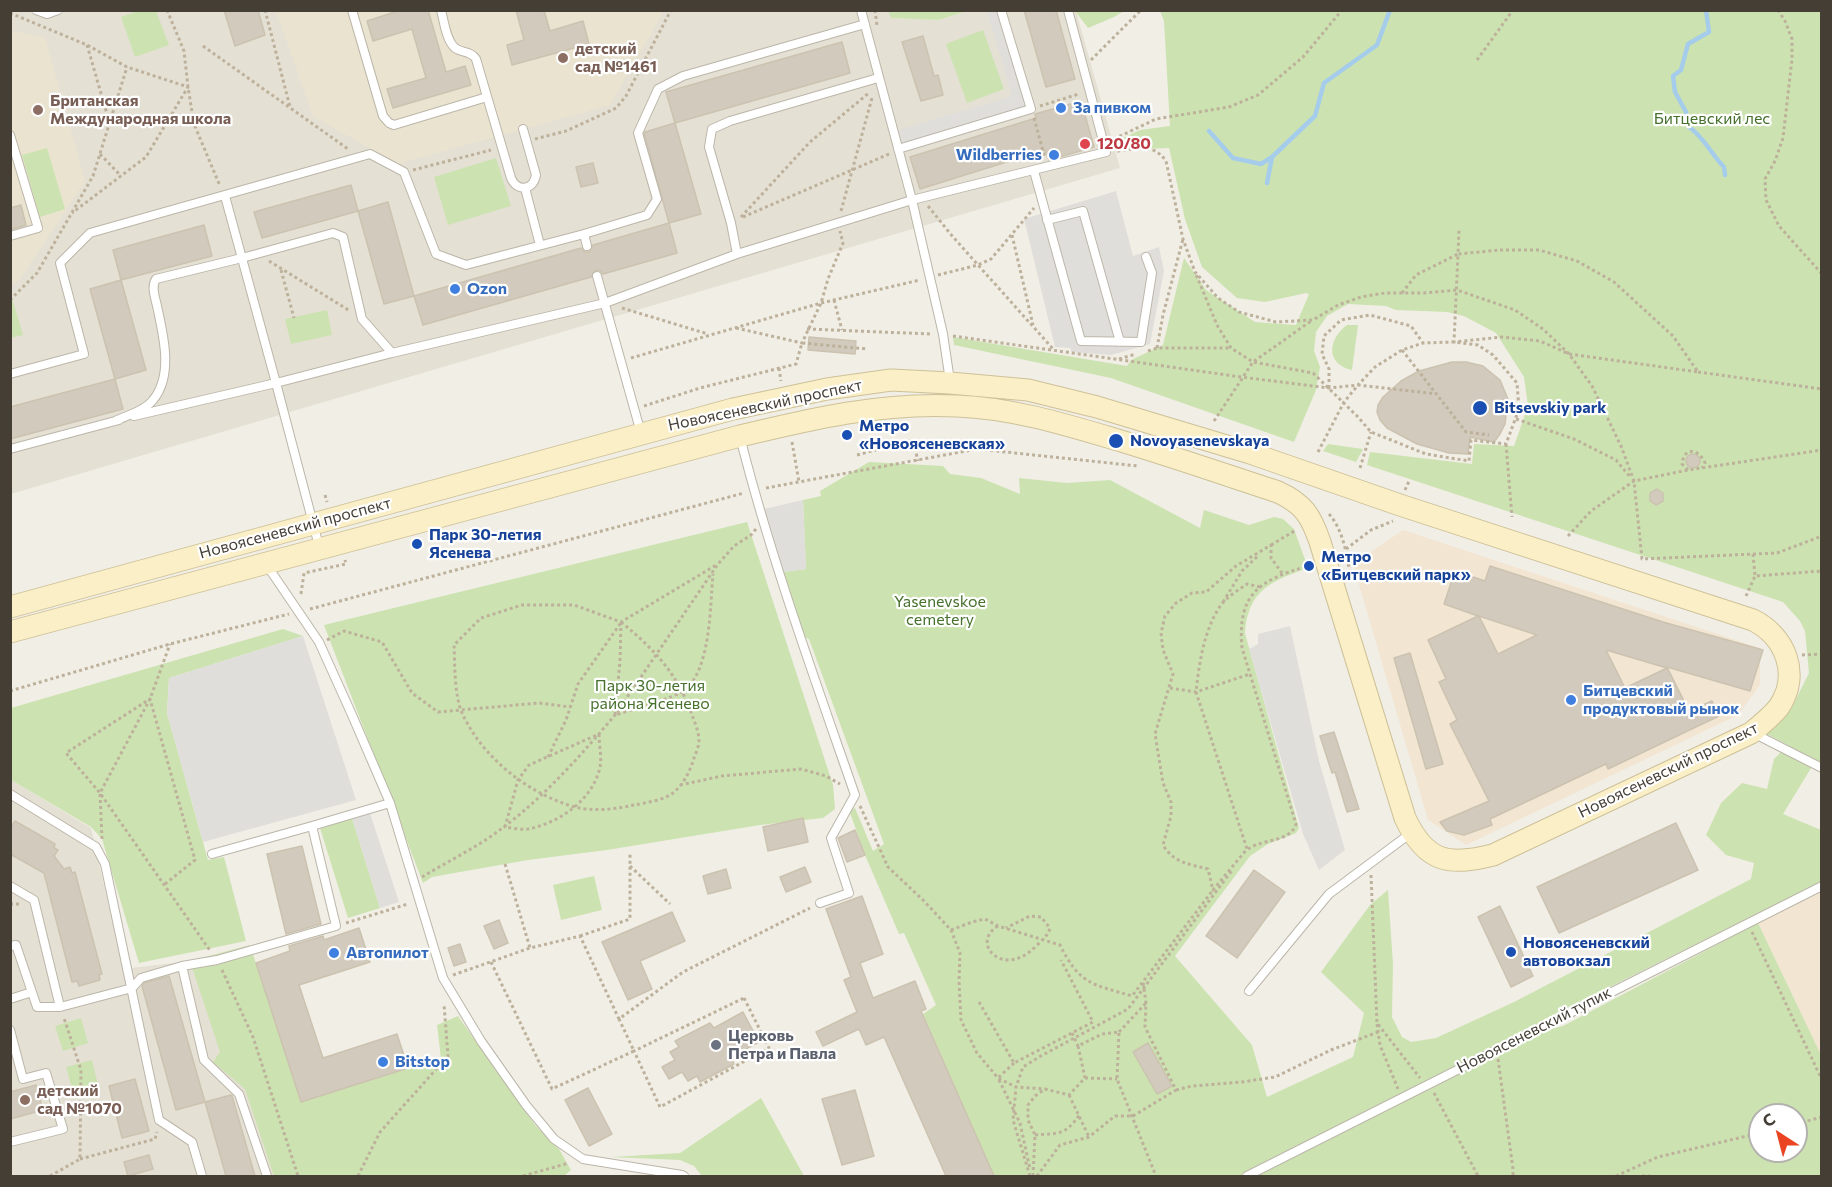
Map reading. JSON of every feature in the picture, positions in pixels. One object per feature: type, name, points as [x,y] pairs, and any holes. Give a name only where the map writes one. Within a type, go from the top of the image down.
[{"type":"street","name":"Новоясеневский проспект","points":[[10,607],[734,409],[827,389],[891,380],[1028,390],[1097,407],[1260,456],[1400,505],[1753,620],[1776,636],[1784,649],[1789,668],[1787,687],[1780,705],[1767,721],[1751,733],[1493,855],[1469,861],[1449,861],[1429,851],[1412,832],[1398,796],[1315,528],[1309,515],[1292,498],[1089,431],[1024,413],[957,406],[895,406],[832,414],[740,436],[10,632]]},
{"type":"lane","points":[[36,10],[47,14],[58,10]]},
{"type":"lane","points":[[352,10],[383,116],[389,123],[394,124],[487,97]]},
{"type":"lane","points":[[441,10],[454,47],[471,53],[476,59],[513,184],[519,188],[531,186],[536,175],[523,129]]},
{"type":"lane","points":[[861,10],[912,200],[943,334],[950,383]]},
{"type":"lane","points":[[898,149],[1031,109],[1001,10]]},
{"type":"lane","points":[[10,449],[117,420],[605,303],[737,254],[922,197],[1034,171],[1105,148],[1068,10]]},
{"type":"lane","points":[[10,374],[84,354],[60,263],[90,233],[370,154],[405,172],[436,254],[466,265],[584,234],[647,215],[657,199],[638,133],[658,89],[683,76],[865,24]]},
{"type":"lane","points":[[737,254],[731,223],[709,147],[712,129],[730,121],[878,78]]},
{"type":"lane","points":[[10,135],[38,228],[10,236]]},
{"type":"lane","points":[[1034,171],[1081,341],[1141,342],[1152,273],[1146,257]]},
{"type":"lane","points":[[525,188],[540,245]]},
{"type":"lane","points":[[225,196],[320,548]]},
{"type":"lane","points":[[1047,220],[1083,211],[1120,342]]},
{"type":"lane","points":[[117,420],[140,410],[153,401],[163,382],[164,342],[154,294],[153,283],[156,279],[333,233],[344,237],[362,319],[392,353]]},
{"type":"lane","points":[[584,234],[588,246]]},
{"type":"lane","points":[[597,276],[641,433]]},
{"type":"lane","points":[[740,436],[762,520],[786,597],[855,795],[831,838],[849,893],[820,903]]},
{"type":"lane","points":[[265,563],[319,642],[390,803],[443,978],[481,1041],[526,1105],[554,1139],[583,1159],[684,1176]]},
{"type":"lane","points":[[1751,733],[1821,768]]},
{"type":"lane","points":[[10,794],[96,847],[105,864],[159,1120],[192,1142],[202,1176]]},
{"type":"lane","points":[[212,854],[390,803]]},
{"type":"lane","points":[[10,946],[16,945],[37,1006],[60,1007],[132,988],[141,978],[182,966],[217,960],[336,926],[312,826]]},
{"type":"lane","points":[[1250,991],[1329,894],[1412,832]]},
{"type":"lane","points":[[10,886],[34,900],[60,1007]]},
{"type":"lane","name":"Новоясеневский тупик","points":[[1247,1176],[1821,886]]},
{"type":"lane","points":[[182,966],[204,1060],[239,1094],[267,1176]]},
{"type":"lane","points":[[10,999],[32,992]]},
{"type":"lane","points":[[10,1030],[23,1079],[46,1073],[63,1129],[10,1143]]},
{"type":"path","points":[[167,10],[184,51],[194,124],[225,196]]},
{"type":"path","points":[[265,10],[291,108]]},
{"type":"path","points":[[526,141],[566,131],[616,108],[626,96],[671,10]]},
{"type":"path","points":[[1083,67],[1141,10]]},
{"type":"path","points":[[1105,148],[1155,119],[1229,107],[1258,95],[1303,57],[1342,10]]},
{"type":"path","points":[[1477,60],[1513,10]]},
{"type":"path","points":[[1778,10],[1792,39],[1792,59],[1783,138],[1775,161],[1765,178],[1766,200],[1779,226],[1821,274]]},
{"type":"path","points":[[10,13],[87,45],[127,67],[188,87]]},
{"type":"path","points":[[87,45],[110,122]]},
{"type":"path","points":[[202,46],[360,157]]},
{"type":"path","points":[[10,300],[37,273],[93,177],[127,67]]},
{"type":"path","points":[[72,213],[146,157],[188,87]]},
{"type":"path","points":[[635,409],[700,388],[796,364],[807,329],[821,303],[843,243],[838,223],[854,169],[875,88],[810,142],[740,218],[854,169],[898,149]]},
{"type":"path","points":[[1047,167],[1031,109],[1090,91]]},
{"type":"path","points":[[405,172],[502,147]]},
{"type":"path","points":[[1105,148],[1151,148],[1166,160],[1184,239],[1195,272],[1217,325],[1232,348],[1253,362],[1313,373],[1371,432],[1426,454],[1468,461],[1471,440],[1506,444]]},
{"type":"path","points":[[100,154],[121,176]]},
{"type":"path","points":[[922,197],[953,237],[1054,350]]},
{"type":"path","points":[[621,360],[821,303],[978,265],[991,259],[1041,200]]},
{"type":"path","points":[[1454,342],[1459,230]]},
{"type":"path","points":[[1012,235],[1033,327]]},
{"type":"path","points":[[1157,348],[1163,315],[1184,239]]},
{"type":"path","points":[[1402,293],[1416,275],[1458,254],[1500,250],[1539,250],[1577,261],[1614,282],[1673,336],[1698,372]]},
{"type":"path","points":[[257,254],[362,319]]},
{"type":"path","points":[[280,268],[294,318]]},
{"type":"path","points":[[1195,272],[1218,298],[1239,312],[1276,322],[1313,320]]},
{"type":"path","points":[[1214,421],[1253,362],[1338,305],[1360,297],[1385,293],[1457,290],[1515,310],[1543,329],[1569,354],[1592,386],[1621,446],[1634,481],[1642,559],[1777,553],[1821,536]]},
{"type":"path","points":[[834,300],[842,330]]},
{"type":"path","points":[[605,303],[710,335]]},
{"type":"path","points":[[1329,388],[1329,369],[1322,354],[1324,336],[1341,320],[1370,315],[1411,326],[1423,343]]},
{"type":"path","points":[[735,327],[802,344],[867,349]]},
{"type":"path","points":[[807,329],[943,334],[1329,388],[1358,385],[1437,394]]},
{"type":"path","points":[[1318,452],[1344,402],[1375,367],[1402,351],[1423,343],[1502,337],[1540,341],[1569,354],[1821,389]]},
{"type":"path","points":[[1454,342],[1478,345],[1493,355],[1517,383],[1519,409],[1506,444],[1512,517]]},
{"type":"path","points":[[1148,351],[1157,348],[1232,348]]},
{"type":"path","points":[[1402,351],[1466,432],[1489,435]]},
{"type":"path","points":[[1117,359],[1137,354]]},
{"type":"path","points":[[779,368],[782,383]]},
{"type":"path","points":[[1516,419],[1574,439],[1616,460],[1634,481]]},
{"type":"path","points":[[1360,468],[1371,432]]},
{"type":"path","points":[[791,436],[799,482]]},
{"type":"path","points":[[857,455],[913,440],[918,461]]},
{"type":"path","points":[[10,691],[170,644],[754,490],[918,461],[977,448],[1142,467]]},
{"type":"path","points":[[1568,536],[1591,511],[1634,481],[1688,470],[1821,450]]},
{"type":"path","points":[[1688,470],[1682,464],[1683,456],[1688,452],[1695,451],[1702,455],[1705,463],[1702,468]]},
{"type":"path","points":[[421,878],[505,827],[542,794],[615,715],[718,564],[734,546],[752,535],[762,520]]},
{"type":"path","points":[[1292,522],[1301,538]]},
{"type":"path","points":[[1213,890],[1208,869],[1179,862],[1168,855],[1163,845],[1171,816],[1171,802],[1162,783],[1155,734],[1173,674],[1163,650],[1161,633],[1166,616],[1176,603],[1192,593],[1206,592],[1236,566],[1298,530]]},
{"type":"path","points":[[1271,545],[1270,558],[1282,573]]},
{"type":"path","points":[[1247,849],[1197,692],[1204,647],[1221,604],[1242,571],[1271,545]]},
{"type":"path","points":[[1746,596],[1755,576],[1754,554]]},
{"type":"path","points":[[1306,556],[1312,574]]},
{"type":"path","points":[[298,612],[304,573],[346,564]]},
{"type":"path","points":[[548,758],[578,684],[621,622],[718,564]]},
{"type":"path","points":[[951,930],[985,919],[998,926],[1060,945],[1075,971],[1084,980],[1132,996],[1247,849],[1289,835],[1295,830],[1296,824],[1242,648],[1241,621],[1245,606],[1260,587],[1282,573],[1310,566]]},
{"type":"path","points":[[1755,576],[1821,571]]},
{"type":"path","points":[[615,715],[683,691],[694,681],[703,661],[713,573]]},
{"type":"path","points":[[1221,604],[1247,584],[1260,587]]},
{"type":"path","points":[[522,605],[574,605],[621,622],[656,653],[683,691],[696,725],[699,742],[689,773],[672,794],[644,803],[611,809],[576,807],[542,794],[518,780],[501,765],[478,739],[462,711],[455,676],[454,645],[481,618],[522,605]]},
{"type":"path","points":[[615,715],[621,622]]},
{"type":"path","points":[[319,642],[344,631],[382,642],[412,693],[438,712],[539,703],[570,708]]},
{"type":"path","points":[[96,847],[102,839],[100,793],[150,699],[170,644]]},
{"type":"path","points":[[1170,688],[1197,692],[1250,674]]},
{"type":"path","points":[[150,699],[66,753],[100,793],[217,960],[253,1037],[298,1176]]},
{"type":"path","points":[[150,699],[195,860],[165,884]]},
{"type":"path","points":[[505,827],[518,780],[529,765],[599,734]]},
{"type":"path","points":[[505,827],[527,829],[552,820],[576,807],[591,789],[600,767],[599,734]]},
{"type":"path","points":[[679,786],[722,776],[801,769],[826,776],[855,795],[888,867],[951,930],[960,953],[961,1020],[977,1053],[998,1078],[1013,1108]]},
{"type":"path","points":[[1033,1176],[1016,1134],[1013,1120],[1016,1087],[1023,1067],[1128,1010],[1247,849]]},
{"type":"path","points":[[358,1176],[380,1132],[448,1056],[443,978],[530,948],[580,936],[630,919],[630,852]]},
{"type":"path","points":[[505,864],[530,948]]},
{"type":"path","points":[[1371,864],[1378,1032],[1380,1045],[1401,1098]]},
{"type":"path","points":[[630,866],[670,904]]},
{"type":"path","points":[[619,1019],[683,972],[820,903]]},
{"type":"path","points":[[336,926],[408,904]]},
{"type":"path","points":[[998,926],[991,930],[987,938],[992,954],[1010,961],[1021,959],[1049,933],[1050,928],[1041,917],[1030,916],[1005,928]]},
{"type":"path","points":[[1748,923],[1821,1080]]},
{"type":"path","points":[[491,962],[552,1089],[634,1051],[744,998],[769,1048],[660,1107],[634,1051],[580,936]]},
{"type":"path","points":[[998,1078],[1014,1063],[1093,1022],[1061,960]]},
{"type":"path","points":[[1068,974],[1075,971]]},
{"type":"path","points":[[1142,981],[1146,1003],[1145,1027],[1176,1090]]},
{"type":"path","points":[[978,1002],[1014,1063]]},
{"type":"path","points":[[1078,1046],[1102,1034],[1119,1032],[1146,1003]]},
{"type":"path","points":[[60,1007],[81,1070],[80,1159]]},
{"type":"path","points":[[1377,1023],[1428,1084],[1478,1176]]},
{"type":"path","points":[[1119,1032],[1118,1079],[1156,1176]]},
{"type":"path","points":[[1033,1176],[1060,1145],[1089,1137],[1115,1116],[1133,1116],[1176,1090],[1192,1086],[1242,1083],[1275,1077],[1331,1050],[1378,1032]]},
{"type":"path","points":[[1072,1033],[1078,1046],[1085,1078]]},
{"type":"path","points":[[1497,1049],[1513,1176]]},
{"type":"path","points":[[998,1078],[1016,1087],[1045,1089],[1069,1095],[1089,1137]]},
{"type":"path","points":[[1069,1095],[1085,1078],[1118,1079]]},
{"type":"path","points":[[1033,1176],[1035,1135],[1028,1120],[1028,1105],[1045,1089]]},
{"type":"path","points":[[1035,1135],[1058,1133],[1071,1128],[1080,1114]]},
{"type":"path","points":[[50,1176],[80,1159],[155,1138],[159,1120]]},
{"type":"path","points":[[1616,1176],[1658,1157],[1748,1136]]},
{"type":"path","points":[[523,1176],[583,1159]]},
{"type":"path","points":[[1642,1176],[1650,1176]]},
{"type":"shaded area","points":[[888,10],[891,18],[939,20],[967,11],[1076,11],[1120,168],[11,494],[11,11]]},
{"type":"shaded area","points":[[276,11],[664,11],[610,105],[397,164],[313,116]]},
{"type":"shaded area","points":[[987,11],[1001,11],[1030,107],[900,147],[895,131],[1012,96]]},
{"type":"shaded area","name":"Британская Международная школа","points":[[11,30],[45,38],[85,181],[19,280],[11,283]]},
{"type":"shaded area","points":[[1116,191],[1133,256],[1159,247],[1164,271],[1150,344],[1111,355],[1071,352],[1071,348],[1055,347],[1024,219]]},
{"type":"shaded area","points":[[803,500],[806,569],[783,572],[764,509]]},
{"type":"shaded area","name":"Битцевский продуктовый рынок","points":[[1403,530],[1760,648],[1760,685],[1738,715],[1466,845],[1428,820],[1353,564]]},
{"type":"shaded area","points":[[1290,626],[1319,761],[1345,850],[1319,870],[1303,834],[1249,649],[1258,644],[1258,634]]},
{"type":"shaded area","points":[[303,636],[356,800],[203,842],[167,713],[169,678]]},
{"type":"shaded area","points":[[11,780],[91,828],[123,969],[190,961],[295,1176],[11,1176]]},
{"type":"shaded area","points":[[370,813],[399,902],[380,908],[352,818]]},
{"type":"shaded area","points":[[1821,892],[1821,1055],[1758,923]]},
{"type":"green space","points":[[888,10],[967,11],[939,20],[891,18]]},
{"type":"green space","points":[[138,11],[156,11],[169,45],[135,57],[121,17]]},
{"type":"green space","points":[[1075,11],[1124,11],[1088,28]]},
{"type":"green space","points":[[1160,11],[1821,11],[1822,762],[1816,760],[1783,814],[1821,830],[1821,882],[1549,1017],[1536,1032],[1563,1026],[1758,923],[1821,1055],[1821,1176],[994,1176],[923,1014],[936,1005],[904,933],[899,934],[865,855],[849,810],[855,808],[873,851],[884,844],[809,639],[804,637],[783,572],[806,569],[803,500],[821,496],[820,491],[869,462],[943,466],[950,474],[981,478],[1020,494],[1019,478],[1067,483],[1110,480],[1200,528],[1204,510],[1249,525],[1274,517],[1283,519],[1294,529],[1308,568],[1273,583],[1256,597],[1247,618],[1245,633],[1299,828],[1296,833],[1268,844],[1250,856],[1175,956],[1252,1045],[1267,1097],[1353,1057],[1364,1013],[1321,972],[1370,905],[1388,890],[1393,964],[1392,1017],[1402,1037],[1411,1042],[1436,1038],[1514,1002],[1751,879],[1754,863],[1726,855],[1706,835],[1721,803],[1742,783],[1767,789],[1774,759],[1788,745],[1767,734],[1790,711],[1809,673],[1805,631],[1800,621],[1783,602],[1367,465],[1370,452],[1472,464],[1474,444],[1514,446],[1528,406],[1524,377],[1496,333],[1464,316],[1447,312],[1396,310],[1386,306],[1348,304],[1327,316],[1316,332],[1314,351],[1320,367],[1316,390],[1294,442],[1111,378],[954,345],[953,337],[1127,366],[1131,360],[1163,345],[1184,258],[1206,290],[1255,322],[1296,325],[1309,294],[1265,302],[1237,298],[1202,267],[1185,219],[1169,148],[1116,150],[1114,142],[1140,130],[1170,126],[1164,21]]},
{"type":"green space","points":[[983,30],[1004,89],[967,103],[946,44]]},
{"type":"green space","points":[[47,148],[65,209],[40,217],[22,155]]},
{"type":"green space","points":[[496,158],[511,206],[448,225],[434,177]]},
{"type":"green space","points":[[10,291],[23,335],[11,338],[10,338]]},
{"type":"green space","points":[[327,310],[332,335],[291,344],[285,319]]},
{"type":"green space","points":[[1347,325],[1358,325],[1352,370],[1337,362],[1332,350],[1336,337]]},
{"type":"green space","points":[[1328,444],[1363,449],[1356,462],[1323,451]]},
{"type":"green space","name":"Парк 30-летия района Ясенево","points":[[747,522],[833,785],[835,809],[823,818],[760,825],[607,850],[528,860],[432,877],[423,883],[324,625]]},
{"type":"green space","points":[[283,629],[303,636],[169,678],[167,713],[208,860],[224,857],[246,941],[139,963],[102,839],[91,827],[11,780],[11,708]]},
{"type":"green space","points":[[352,818],[380,908],[348,918],[320,828]]},
{"type":"green space","points":[[594,876],[602,910],[561,920],[553,885]]},
{"type":"green space","points":[[250,945],[301,1102],[441,1059],[437,1025],[458,1016],[535,1125],[559,1149],[571,1170],[564,1176],[274,1176],[245,1089],[213,1062],[220,1052],[190,961]]},
{"type":"green space","points":[[81,1018],[88,1043],[63,1051],[55,1026]]},
{"type":"green space","points":[[92,1060],[98,1085],[73,1092],[66,1067]]},
{"type":"green space","points":[[761,1098],[804,1176],[702,1176],[694,1166],[680,1160],[611,1157],[680,1153]]},
{"type":"building","points":[[224,10],[258,10],[265,35],[235,46]]},
{"type":"building","points":[[401,10],[428,10],[446,72],[465,66],[471,85],[393,108],[387,89],[426,78],[412,29],[373,41],[367,21]]},
{"type":"building","points":[[516,10],[544,10],[550,31],[583,21],[589,44],[512,65],[507,45],[524,40]]},
{"type":"building","points":[[1024,10],[1056,10],[1075,79],[1046,87]]},
{"type":"building","points":[[923,36],[934,76],[938,75],[943,95],[921,101],[902,42]]},
{"type":"building","points":[[842,42],[850,73],[675,123],[666,92]]},
{"type":"building","points":[[1081,101],[1094,147],[1049,160],[1045,150],[920,189],[910,157],[1036,118],[1035,114]]},
{"type":"building","points":[[675,123],[701,214],[669,223],[644,133]]},
{"type":"building","points":[[593,163],[598,183],[581,187],[576,167]]},
{"type":"building","points":[[351,185],[358,211],[262,238],[254,212]]},
{"type":"building","points":[[388,202],[414,296],[384,304],[358,211]]},
{"type":"building","points":[[21,205],[26,225],[10,230],[10,208]]},
{"type":"building","points":[[669,223],[677,253],[603,274],[595,270],[591,277],[423,325],[414,296],[581,248],[589,252],[593,245]]},
{"type":"building","points":[[204,225],[212,256],[121,280],[113,250]]},
{"type":"building","points":[[121,280],[146,370],[115,379],[90,289]]},
{"type":"building","points":[[809,337],[856,341],[855,354],[808,350]]},
{"type":"building","points":[[1452,362],[1483,366],[1500,380],[1508,399],[1505,424],[1500,434],[1494,442],[1470,437],[1468,454],[1449,453],[1417,444],[1387,428],[1377,412],[1383,397],[1401,381],[1419,371]]},
{"type":"building","points":[[115,379],[123,409],[10,439],[10,407]]},
{"type":"building","points":[[1693,454],[1698,456],[1700,461],[1698,466],[1693,468],[1688,466],[1686,461],[1688,456]]},
{"type":"building","points":[[1657,489],[1663,493],[1663,501],[1656,505],[1650,501],[1650,493]]},
{"type":"building","name":"Битцевский продуктовый рынок","points":[[1490,566],[1663,622],[1763,650],[1750,691],[1667,667],[1689,711],[1712,701],[1719,716],[1608,769],[1606,764],[1490,819],[1492,825],[1464,835],[1447,831],[1440,822],[1489,801],[1450,724],[1457,720],[1439,682],[1446,679],[1428,640],[1478,616],[1444,604],[1455,571],[1485,581]],"holes":[[[1479,616],[1491,620],[1537,635],[1498,654]],[[1606,650],[1667,668],[1625,688]]]},
{"type":"building","points":[[1410,653],[1443,764],[1426,769],[1394,658]]},
{"type":"building","points":[[1334,732],[1359,809],[1347,812],[1335,772],[1332,773],[1320,736]]},
{"type":"building","points":[[803,818],[808,842],[768,851],[763,827]]},
{"type":"building","points":[[15,821],[55,844],[54,848],[58,850],[54,856],[64,869],[70,867],[72,873],[75,872],[102,974],[99,975],[100,980],[79,986],[77,981],[72,982],[44,873],[10,854],[10,828]]},
{"type":"building","points":[[1676,823],[1698,870],[1559,933],[1537,887]]},
{"type":"building","points":[[855,830],[865,855],[847,862],[838,838]]},
{"type":"building","points":[[302,846],[321,924],[286,934],[267,854]]},
{"type":"building","points":[[805,867],[811,882],[786,892],[780,877]]},
{"type":"building","points":[[726,869],[731,888],[708,894],[703,876]]},
{"type":"building","points":[[1254,870],[1285,892],[1237,958],[1206,936]]},
{"type":"building","points":[[862,896],[883,954],[860,963],[873,998],[915,981],[926,1009],[921,1011],[994,1176],[946,1176],[884,1037],[866,1045],[859,1029],[823,1046],[816,1032],[857,1012],[844,980],[851,977],[826,909]]},
{"type":"building","points":[[1500,906],[1533,976],[1511,987],[1478,917]]},
{"type":"building","points":[[672,912],[685,941],[640,961],[652,989],[628,1000],[602,942]]},
{"type":"building","points":[[499,920],[508,943],[494,949],[484,926]]},
{"type":"building","points":[[359,928],[370,962],[299,985],[323,1058],[397,1034],[408,1068],[301,1102],[256,963],[290,951],[289,946],[323,936],[324,940]]},
{"type":"building","points":[[460,944],[466,962],[454,966],[448,948]]},
{"type":"building","points":[[169,976],[205,1102],[176,1110],[142,986],[144,983]]},
{"type":"building","name":"Церковь Петра и Павла","points":[[743,1012],[759,1042],[731,1057],[734,1064],[700,1082],[697,1076],[688,1081],[682,1072],[669,1079],[662,1067],[675,1060],[670,1052],[679,1047],[675,1041],[710,1023],[714,1028]]},
{"type":"building","points":[[1148,1043],[1172,1086],[1157,1094],[1133,1052]]},
{"type":"building","points":[[135,1079],[149,1131],[122,1138],[109,1086]]},
{"type":"building","name":"детский сад №1070","points":[[36,1085],[43,1110],[10,1119],[10,1092]]},
{"type":"building","points":[[588,1088],[612,1134],[589,1146],[565,1100]]},
{"type":"building","points":[[855,1090],[874,1156],[842,1165],[822,1099]]},
{"type":"building","points":[[231,1095],[255,1176],[226,1176],[205,1102]]},
{"type":"building","points":[[149,1155],[153,1169],[128,1176],[124,1162]]},
{"type":"waterway","points":[[1209,131],[1233,158],[1261,164],[1272,157],[1315,116],[1324,83],[1377,45],[1390,10]]},
{"type":"waterway","points":[[1706,10],[1709,32],[1688,44],[1681,70],[1673,76],[1675,92],[1686,112],[1689,127],[1724,167],[1725,175]]},
{"type":"waterway","points":[[1267,183],[1272,157]]},
{"type":"place","name":"детский сад №1461","points":[[563,58]]},
{"type":"place","name":"За пивком","points":[[1061,108]]},
{"type":"place","name":"Британская Международная школа","points":[[38,110]]},
{"type":"place","name":"120/80","points":[[1085,144]]},
{"type":"place","name":"Wildberries","points":[[1054,155]]},
{"type":"place","name":"Ozon","points":[[455,289]]},
{"type":"place","name":"Bitsevskiy park","points":[[1480,408]]},
{"type":"place","name":"Метро «Новоясеневская»","points":[[847,435]]},
{"type":"place","name":"Novoyasenevskaya","points":[[1116,441]]},
{"type":"place","name":"Парк 30-летия Ясенева","points":[[417,544]]},
{"type":"place","name":"Метро «Битцевский парк»","points":[[1309,566]]},
{"type":"place","name":"Битцевский продуктовый рынок","points":[[1571,700]]},
{"type":"place","name":"Новоясеневский автовокзал","points":[[1511,952]]},
{"type":"place","name":"Автопилот","points":[[334,953]]},
{"type":"place","name":"Церковь Петра и Павла","points":[[716,1045]]},
{"type":"place","name":"Bitstop","points":[[383,1062]]},
{"type":"place","name":"детский сад №1070","points":[[25,1100]]},
{"type":"park label","name":"Битцевский лес","points":[[1712,119]]},
{"type":"park label","name":"Yasenevskoe cemetery","points":[[940,611]]}]
